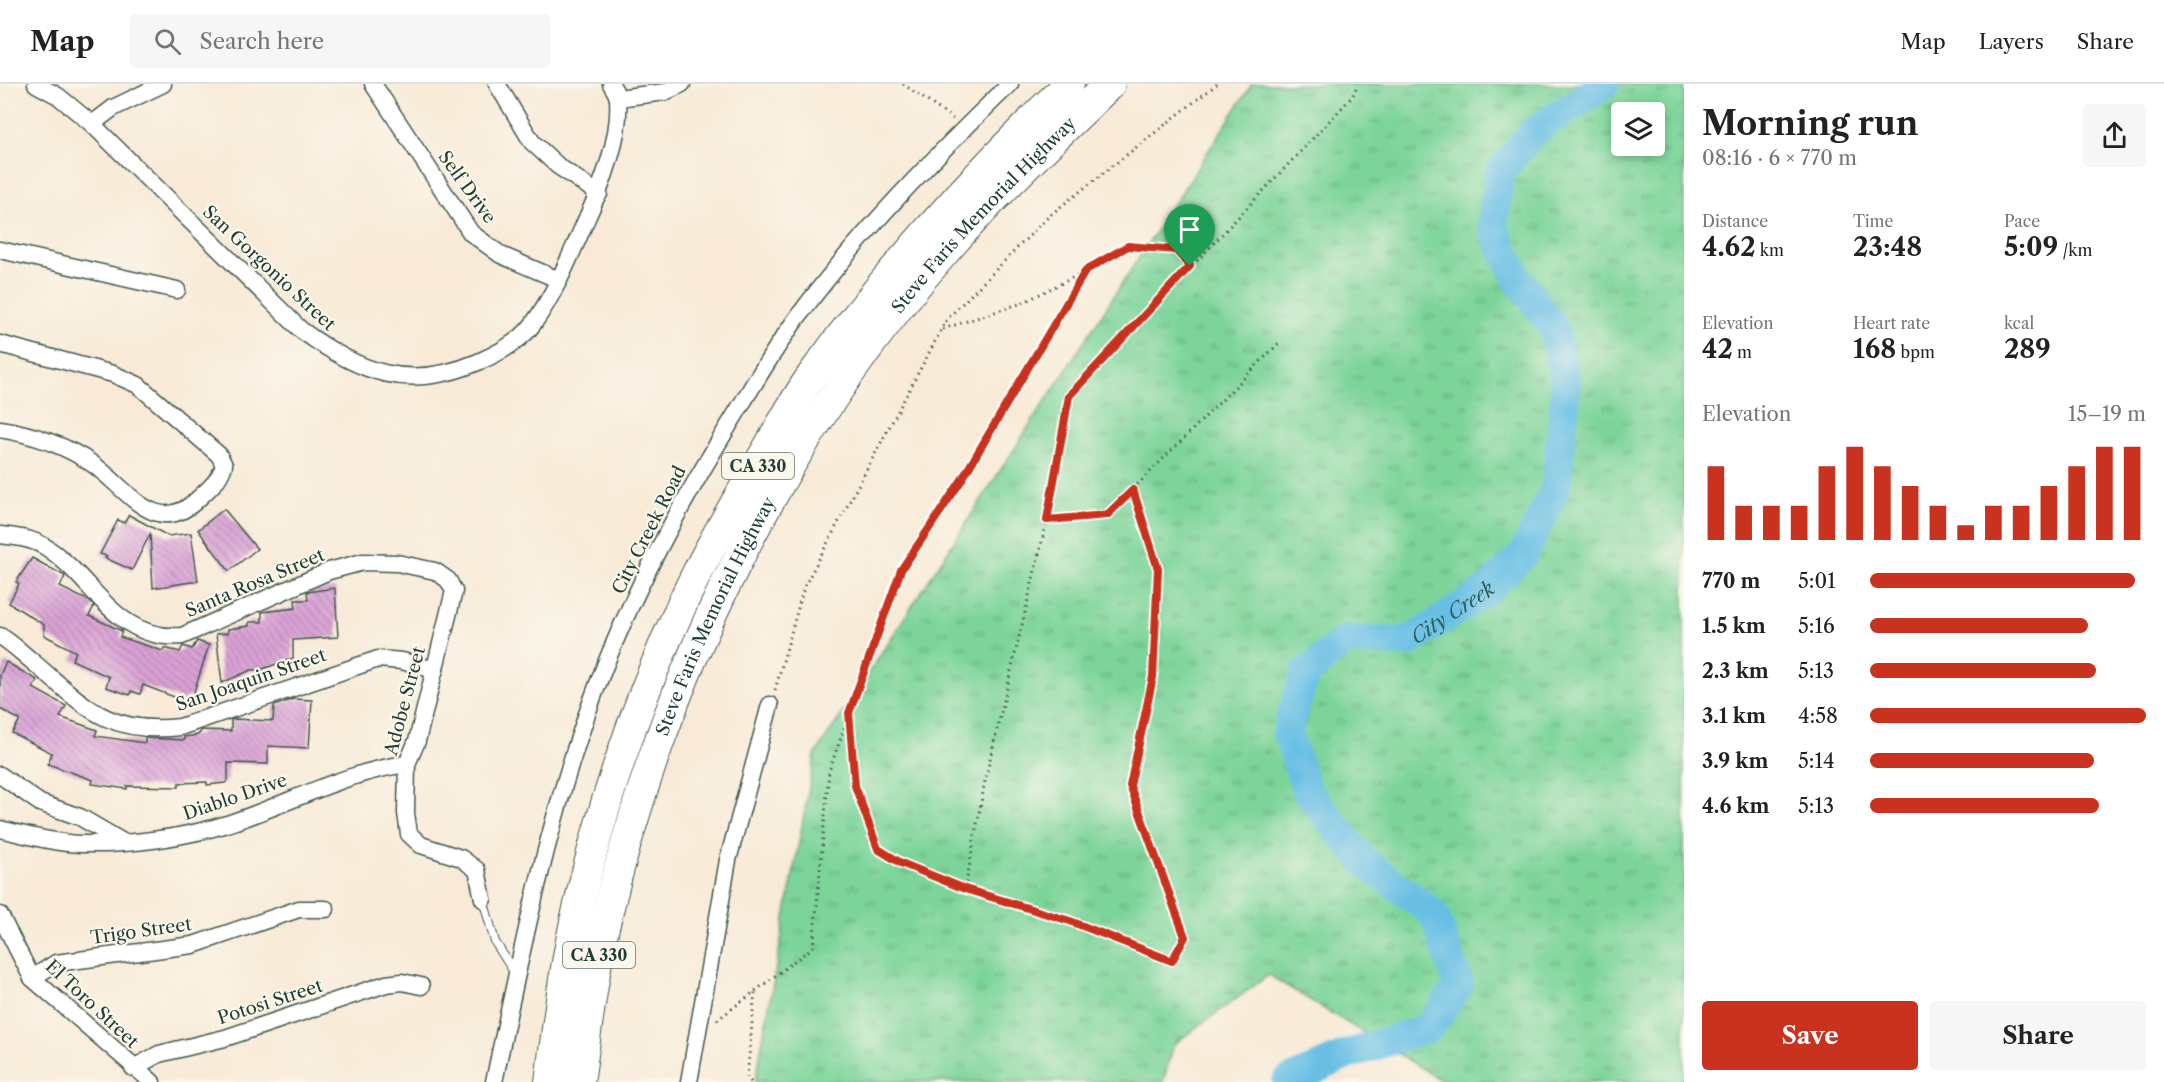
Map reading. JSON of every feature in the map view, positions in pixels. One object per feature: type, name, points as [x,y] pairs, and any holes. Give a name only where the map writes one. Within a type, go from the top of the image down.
[{"type":"highway","name":"Steve Faris Memorial Highway","points":[[550,1082],[574,924],[605,813],[641,705],[684,601],[738,499],[811,376],[899,263],[1013,138],[1069,84]]},
{"type":"highway","name":"Steve Faris Memorial Highway","points":[[579,1082],[603,930],[630,831],[659,740],[690,668],[783,473],[860,361],[947,249],[1110,84]]},
{"type":"highway","points":[[599,1082],[630,831]]},
{"type":"highway","points":[[538,1082],[574,924]]},
{"type":"street","name":"San Gorgonio Street","points":[[36,84],[58,96],[92,124],[301,330],[333,353],[372,369],[412,378],[452,373],[498,354],[532,326],[559,280],[598,194],[617,124],[615,91]]},
{"type":"street","points":[[92,124],[112,108],[163,84]]},
{"type":"street","name":"Self Drive","points":[[373,84],[471,233],[501,255],[559,280]]},
{"type":"street","points":[[497,84],[532,142],[558,166],[598,194]]},
{"type":"street","points":[[615,91],[665,92],[682,84]]},
{"type":"street","name":"City Creek Road","points":[[494,1082],[530,908],[587,713],[651,564],[681,504],[795,320],[881,215],[965,127],[1010,84]]},
{"type":"street","points":[[0,250],[177,290]]},
{"type":"street","points":[[0,344],[113,374],[138,385],[219,455],[224,465],[221,476],[186,512],[167,515],[151,512],[94,464],[61,447],[0,429]]},
{"type":"street","name":"Santa Rosa Street","points":[[0,534],[27,539],[44,546],[115,613],[137,628],[160,638],[182,636],[329,571],[363,562],[398,563],[435,572],[448,580]]},
{"type":"street","name":"Adobe Street","points":[[448,580],[453,591],[417,741],[407,764],[406,813],[409,834],[421,845],[461,858],[477,870],[483,899]]},
{"type":"street","name":"San Joaquin Street","points":[[0,636],[99,716],[122,725],[155,729],[180,726],[378,659],[402,661],[435,670]]},
{"type":"street","points":[[688,1082],[728,860],[770,705]]},
{"type":"street","name":"Diablo Drive","points":[[0,829],[80,844],[177,837],[230,823],[349,777],[384,766],[407,764]]},
{"type":"street","points":[[0,775],[40,803],[80,817],[121,841]]},
{"type":"street","name":"Trigo Street","points":[[32,978],[56,963],[193,945],[299,909],[326,909]]},
{"type":"street","name":"El Toro Street","points":[[0,915],[32,978],[133,1068],[152,1082]]},
{"type":"street","name":"Potosi Street","points":[[133,1068],[159,1054],[225,1038],[387,984],[402,982],[421,986]]},
{"type":"lane","points":[[483,899],[495,942],[516,976]]},
{"type":"path","points":[[903,84],[965,127]]},
{"type":"path","points":[[770,705],[804,587],[946,319],[1050,215],[1217,84]]},
{"type":"path","points":[[965,889],[986,776],[1047,520],[1069,396],[1352,97],[1358,84]]},
{"type":"path","points":[[941,329],[1022,303],[1128,246],[1176,250],[1190,266]]},
{"type":"path","points":[[696,1036],[813,947],[829,771],[901,570],[961,481],[1086,270]]},
{"type":"path","points":[[1047,520],[1107,515],[1280,342]]},
{"type":"path","points":[[849,713],[855,786],[878,849],[901,863],[965,889],[1070,921],[1172,961],[1185,937],[1130,786],[1153,677],[1158,569],[1133,490]]},
{"type":"path","points":[[751,1082],[747,1078],[755,991]]},
{"type":"green space","points":[[1252,84],[1684,84],[1684,1082],[1444,1082],[1269,975],[1174,1044],[1163,1082],[755,1082],[815,755]]},
{"type":"building","points":[[224,509],[257,549],[229,571],[198,530]]},
{"type":"building","points":[[129,515],[168,536],[191,533],[198,581],[153,588],[150,534],[132,570],[100,554],[118,520],[124,523]]},
{"type":"building","points":[[32,558],[65,576],[60,587],[89,601],[94,606],[89,616],[122,631],[120,637],[163,651],[164,648],[180,652],[183,646],[192,649],[197,641],[209,645],[193,695],[182,700],[143,685],[140,694],[131,691],[130,695],[106,687],[109,677],[72,660],[76,652],[44,635],[44,625],[9,603],[19,584],[16,582]]},
{"type":"building","points":[[335,588],[338,637],[293,640],[293,658],[260,670],[251,670],[222,683],[216,634],[228,633],[228,629],[249,626],[249,622],[262,622],[262,612],[296,608],[295,600],[308,600],[307,592]]},
{"type":"building","points":[[6,662],[37,680],[33,688],[66,706],[60,717],[97,730],[95,736],[145,743],[145,738],[184,740],[184,737],[198,735],[202,730],[231,731],[231,720],[235,719],[273,721],[274,706],[293,699],[312,700],[309,748],[268,746],[268,764],[228,763],[228,780],[225,783],[207,785],[207,782],[179,783],[179,787],[127,786],[127,789],[92,784],[93,780],[48,764],[52,753],[12,733],[20,720],[0,709],[0,675]]},
{"type":"waterway","name":"City Creek","points":[[1287,1082],[1346,1055],[1429,1028],[1459,985],[1434,914],[1363,861],[1307,791],[1287,732],[1305,674],[1345,640],[1408,642],[1487,590],[1524,554],[1556,487],[1566,389],[1554,328],[1517,278],[1493,227],[1499,173],[1533,132],[1605,84]]},
{"type":"route","points":[[1128,246],[1176,250],[1190,266],[1069,396],[1047,520],[1107,515],[1133,490],[1158,569],[1153,677],[1130,786],[1185,937],[1172,961],[1070,921],[965,889],[901,863],[878,849],[855,786],[849,713],[901,570],[961,481],[1086,270],[1128,246]]}]
